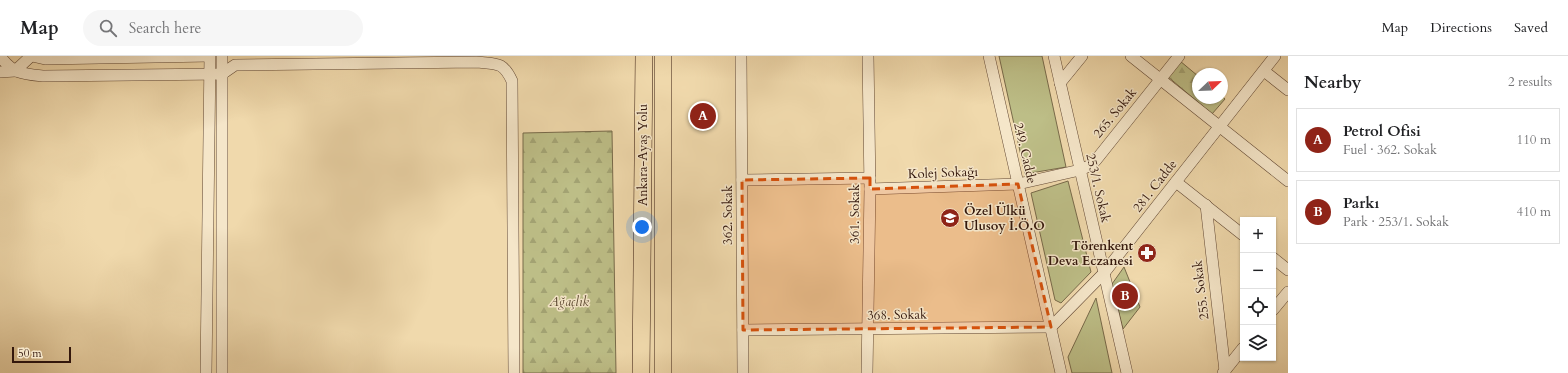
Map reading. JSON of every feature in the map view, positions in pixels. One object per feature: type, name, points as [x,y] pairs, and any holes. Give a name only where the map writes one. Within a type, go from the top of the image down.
[{"type":"highway","points":[[632,56],[634,141],[643,162]]},
{"type":"highway","name":"Ankara-Ayaş Yolu","points":[[642,373],[644,56]]},
{"type":"highway","name":"Ankara-Ayaş Yolu","points":[[663,56],[663,373]]},
{"type":"highway","points":[[663,168],[668,159],[670,147],[672,56]]},
{"type":"street","points":[[0,56],[15,71]]},
{"type":"street","points":[[15,71],[32,56],[45,59],[210,56],[206,373]]},
{"type":"street","points":[[222,56],[235,65]]},
{"type":"street","points":[[222,56],[222,373]]},
{"type":"street","name":"362. Sokak","points":[[741,56],[743,373]]},
{"type":"street","name":"361. Sokak","points":[[867,373],[869,329],[870,184],[868,56]]},
{"type":"street","name":"249. Cadde","points":[[989,56],[1062,373]]},
{"type":"street","name":"253/1. Sokak","points":[[1054,56],[1126,373]]},
{"type":"street","points":[[1060,83],[1082,56]]},
{"type":"street","points":[[1132,56],[1288,181]]},
{"type":"street","name":"265. Sokak","points":[[1018,184],[1080,170],[1091,165],[1179,56]]},
{"type":"street","name":"281. Cadde","points":[[1051,327],[1104,273],[1275,56]]},
{"type":"street","points":[[0,72],[15,71],[44,76],[222,74],[235,65],[476,62],[500,65],[506,68],[512,81],[514,373]]},
{"type":"street","points":[[1264,71],[1288,90]]},
{"type":"street","name":"Kolej Sokağı","points":[[742,180],[870,184],[1018,184]]},
{"type":"street","points":[[1176,182],[1240,233]]},
{"type":"street","name":"255. Sokak","points":[[1206,206],[1224,372]]},
{"type":"street","points":[[1276,260],[1288,270]]},
{"type":"street","points":[[1276,306],[1288,292]]},
{"type":"street","name":"368. Sokak","points":[[743,330],[1051,327]]},
{"type":"street","points":[[1224,372],[1240,352]]},
{"type":"highlighted area","points":[[870,178],[870,189],[1018,184],[1051,327],[743,330],[742,180]]},
{"type":"green space","points":[[999,56],[1042,56],[1066,167],[1025,174]]},
{"type":"green space","points":[[1180,61],[1192,71],[1192,97],[1167,76]]},
{"type":"green space","points":[[1200,104],[1221,104],[1212,114]]},
{"type":"green space","name":"Ağaçlık","points":[[612,131],[616,373],[523,373],[523,133]]},
{"type":"green space","points":[[1068,181],[1091,272],[1061,303],[1055,300],[1031,193]]},
{"type":"green space","points":[[1124,267],[1140,307],[1123,329],[1112,284]]},
{"type":"green space","points":[[1096,298],[1112,373],[1072,373],[1068,357]]},
{"type":"place","name":"Petrol Ofisi","points":[[703,116]]},
{"type":"place","name":"Özel Ülkü Ulusoy İ.Ö.O","points":[[950,218]]},
{"type":"place","name":"Törenkent Deva Eczanesi","points":[[1147,253]]},
{"type":"place","name":"Parkı","points":[[1125,296]]}]
